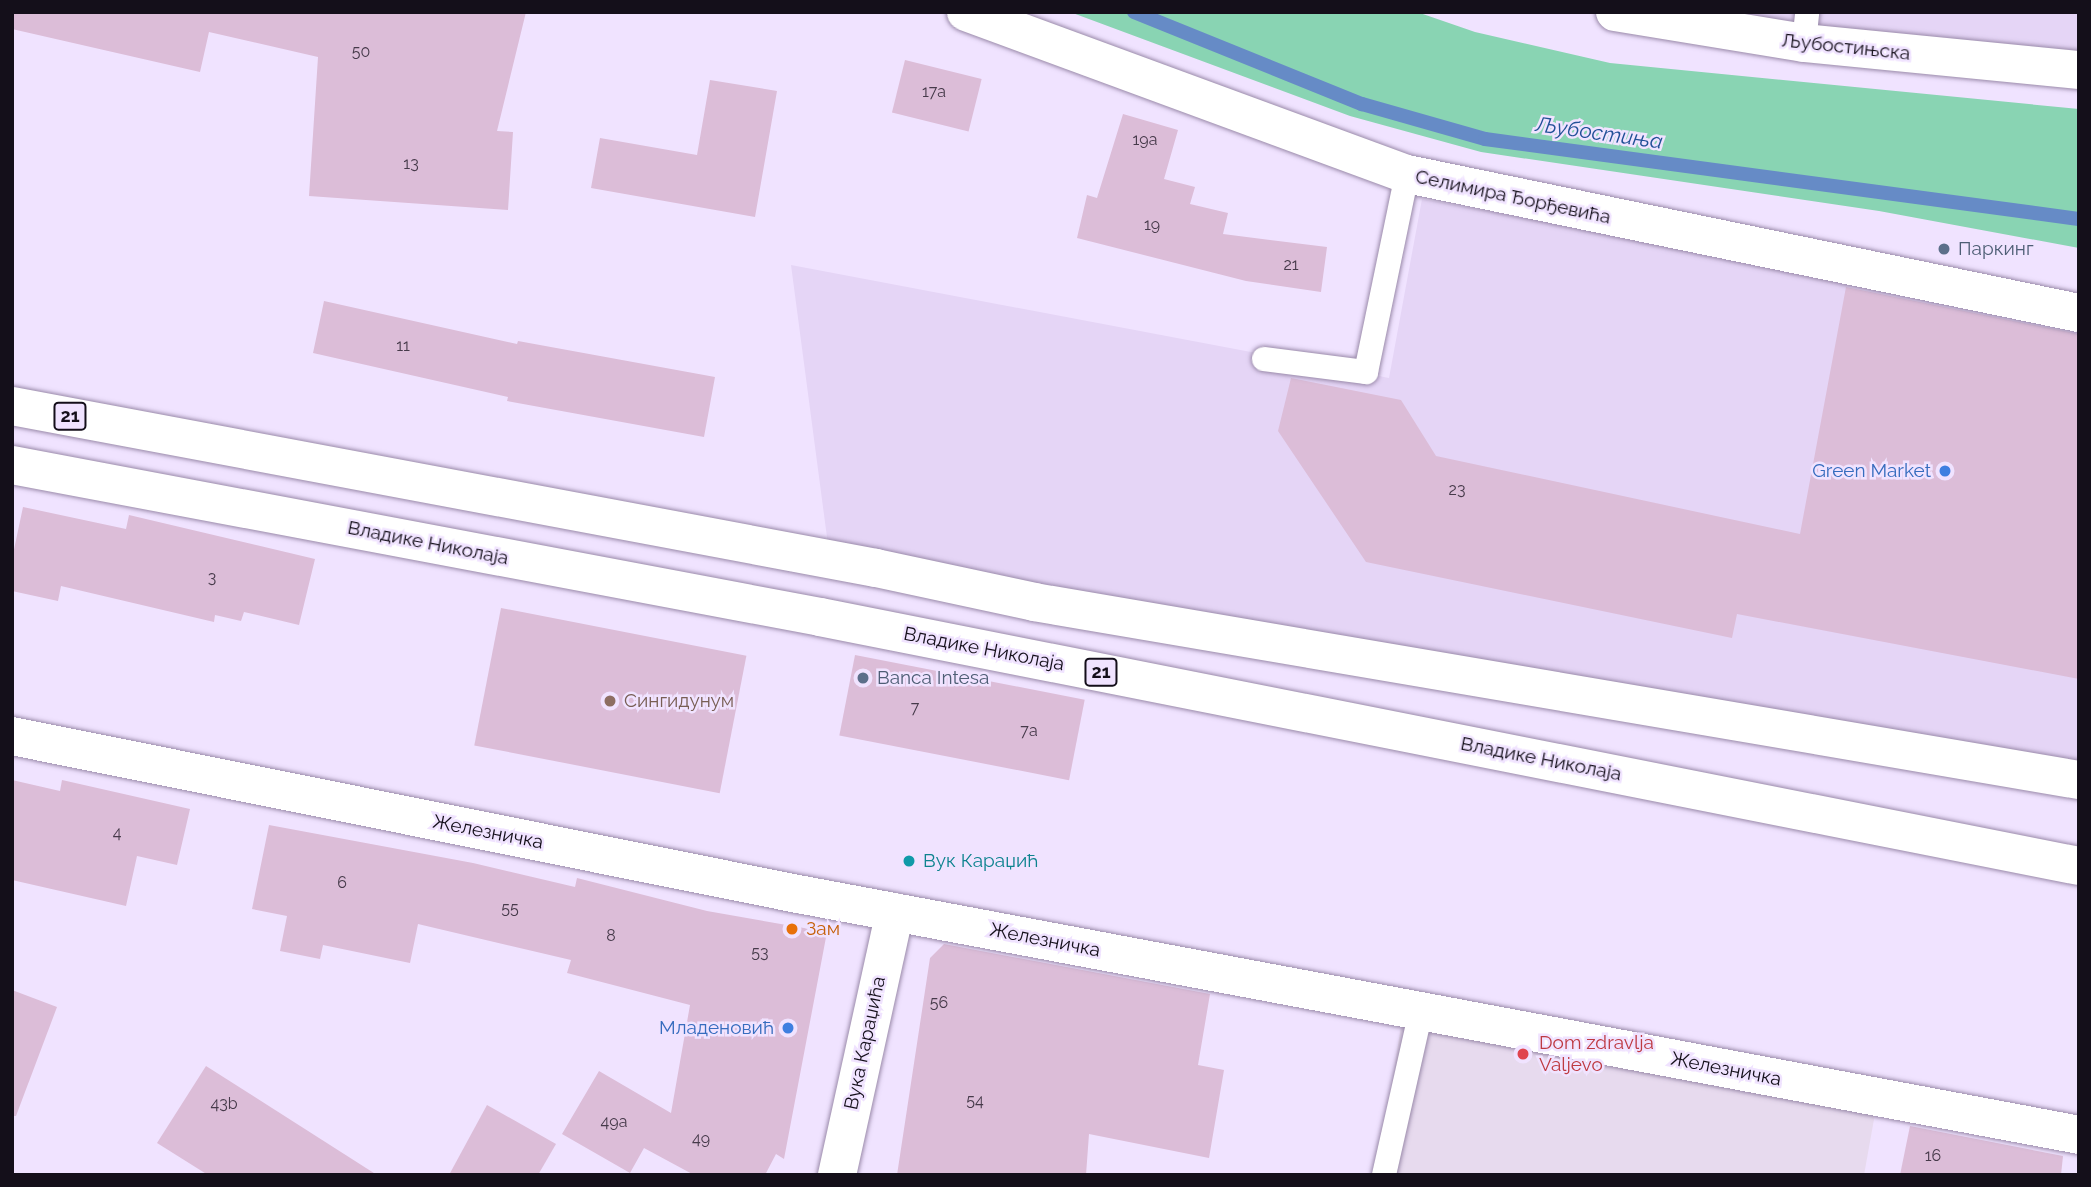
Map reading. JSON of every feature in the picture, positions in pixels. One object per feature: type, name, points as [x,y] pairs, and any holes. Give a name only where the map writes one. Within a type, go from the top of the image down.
[{"type":"main road","name":"Селимира Ђорђевића","points":[[966,12],[1407,174],[2079,313]]},
{"type":"main road","name":"Љубостињска","points":[[1615,12],[1805,28],[2079,70]]},
{"type":"main road","name":"21","points":[[12,406],[876,568],[1034,602],[2079,780]]},
{"type":"main road","name":"Владике Николаја","points":[[12,465],[834,620],[2079,866]]},
{"type":"main road","name":"Железничка","points":[[12,736],[895,912],[2079,1135]]},
{"type":"main road","name":"Вука Караџића","points":[[837,1175],[895,912]]},
{"type":"lane","points":[[1264,359],[1366,372],[1407,174]]},
{"type":"lane","points":[[1384,1175],[1421,1011]]},
{"type":"shaded area","points":[[1615,12],[2079,12],[2079,70]]},
{"type":"shaded area","points":[[1422,199],[2079,320],[2079,769],[830,560],[791,265],[1389,378]]},
{"type":"shaded area","name":"Dom zdravlja Valjevo","points":[[1404,1008],[1878,1097],[1864,1175],[1377,1175]]},
{"type":"green space","points":[[1070,12],[1417,12],[1475,32],[1610,63],[2079,109],[2079,248],[1879,211],[1481,152],[1350,116]]},
{"type":"building","points":[[12,12],[526,12],[497,131],[513,132],[508,210],[309,196],[318,57],[209,32],[200,72],[12,29]]},
{"type":"building","points":[[905,60],[982,79],[969,132],[892,112]]},
{"type":"building","points":[[710,80],[777,91],[755,217],[591,188],[600,138],[697,155]]},
{"type":"building","points":[[1123,114],[1178,130],[1164,179],[1195,187],[1190,204],[1228,213],[1223,234],[1327,247],[1321,292],[1246,281],[1077,238],[1087,195],[1097,198]]},
{"type":"building","points":[[1846,287],[2079,334],[2079,679],[1737,614],[1732,638],[1366,562],[1278,431],[1291,378],[1401,400],[1436,456],[1800,534]]},
{"type":"building","points":[[324,301],[517,344],[518,341],[715,377],[704,437],[507,401],[508,397],[313,353]]},
{"type":"building","points":[[23,507],[126,529],[129,515],[315,559],[299,625],[244,612],[241,621],[215,615],[214,622],[61,586],[58,601],[12,591],[12,559]]},
{"type":"building","name":"Сингидунум","points":[[501,608],[746,656],[720,793],[474,745]]},
{"type":"building","points":[[855,655],[1085,700],[1069,780],[839,735]]},
{"type":"building","points":[[12,780],[60,791],[62,780],[190,809],[177,865],[137,856],[126,906],[12,880]]},
{"type":"building","points":[[269,825],[473,863],[575,887],[577,878],[707,911],[827,932],[784,1159],[776,1154],[765,1175],[694,1175],[644,1148],[630,1173],[562,1134],[599,1071],[671,1113],[690,1005],[567,973],[571,960],[418,924],[410,963],[323,945],[320,959],[280,951],[287,916],[252,909]]},
{"type":"building","points":[[944,944],[1210,994],[1198,1065],[1224,1070],[1209,1158],[1089,1134],[1086,1175],[897,1175],[930,958]]},
{"type":"building","points":[[12,990],[57,1007],[16,1116],[12,1116]]},
{"type":"building","points":[[206,1066],[377,1175],[208,1175],[157,1143]]},
{"type":"building","points":[[487,1105],[556,1144],[538,1175],[449,1175]]},
{"type":"building","points":[[1910,1126],[2063,1156],[2061,1175],[1900,1175]]},
{"type":"waterway","name":"Љубостиња","points":[[1134,12],[1362,104],[1485,139],[2079,219]]},
{"type":"place","name":"Паркинг","points":[[1944,249]]},
{"type":"place","name":"Green Market","points":[[1945,471]]},
{"type":"place","name":"Banca Intesa","points":[[863,678]]},
{"type":"place","name":"Сингидунум","points":[[610,701]]},
{"type":"place","name":"Вук Караџић","points":[[909,861]]},
{"type":"place","name":"Зам","points":[[792,929]]},
{"type":"place","name":"Младеновић","points":[[788,1028]]},
{"type":"place","name":"Dom zdravlja Valjevo","points":[[1523,1054]]}]
